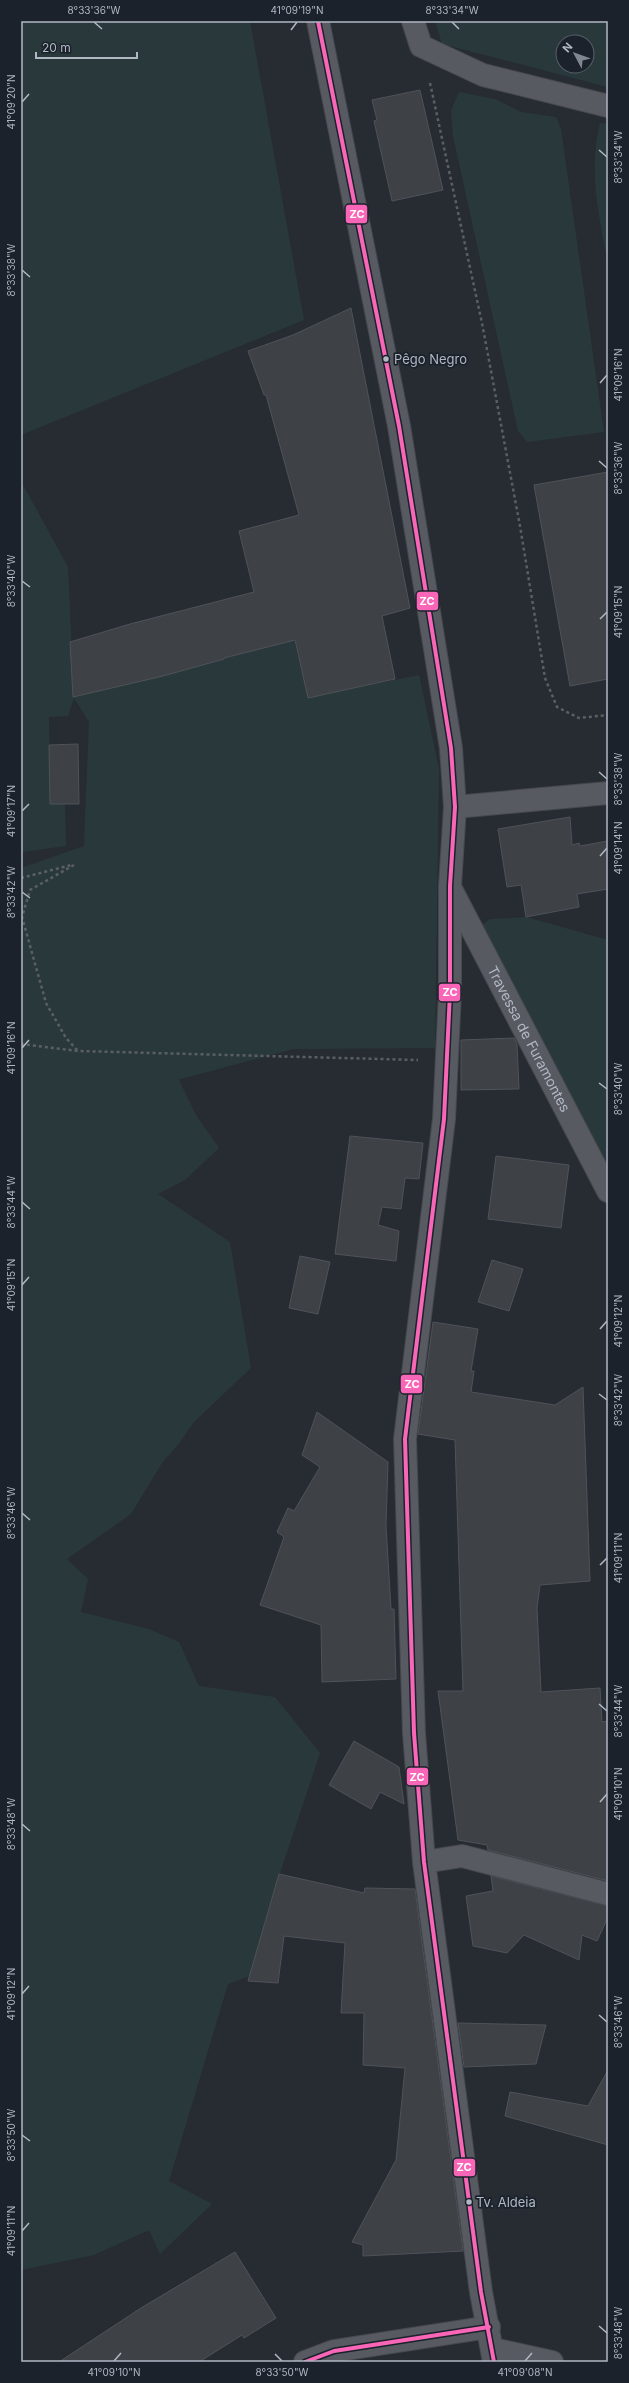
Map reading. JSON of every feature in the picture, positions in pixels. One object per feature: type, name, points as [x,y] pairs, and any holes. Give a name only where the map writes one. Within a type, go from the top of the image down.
[{"type":"street","points":[[318,21],[399,426],[451,748],[455,807],[450,886],[447,1061],[444,1119],[405,1439],[414,1733],[424,1862],[481,2292],[494,2356],[552,2362]]},
{"type":"street","points":[[413,21],[421,46],[483,75],[608,106]]},
{"type":"street","points":[[455,807],[608,793]]},
{"type":"street","name":"Travessa de Furamontes","points":[[450,886],[608,1191]]},
{"type":"street","points":[[424,1862],[462,1856],[608,1894]]},
{"type":"street","points":[[305,2362],[334,2351],[489,2327]]},
{"type":"path","points":[[421,46],[445,144],[482,323],[520,526],[545,678],[557,707],[579,718],[608,715]]},
{"type":"path","points":[[21,878],[74,865],[30,890],[22,917],[46,1004],[66,1038],[78,1050]]},
{"type":"path","points":[[21,1044],[78,1050],[447,1061]]},
{"type":"shaded area","points":[[21,21],[250,21],[304,320],[21,435]]},
{"type":"shaded area","points":[[435,21],[608,21],[608,87],[558,74],[595,74],[595,34],[555,34],[555,73],[442,44]]},
{"type":"shaded area","points":[[459,92],[495,99],[521,112],[556,117],[561,129],[604,432],[527,442],[518,431],[453,136],[451,111]]},
{"type":"shaded area","points":[[600,123],[608,124],[608,264],[596,194],[595,159]]},
{"type":"shaded area","points":[[21,481],[68,567],[74,697],[294,640],[308,698],[419,675],[439,769],[435,1048],[294,1049],[177,1080],[179,1080],[196,1115],[219,1148],[185,1180],[158,1194],[230,1242],[251,1368],[194,1422],[177,1446],[162,1463],[131,1514],[67,1559],[88,1579],[81,1612],[149,1629],[179,1642],[199,1686],[275,1697],[320,1753],[271,1900],[250,1976],[228,1984],[169,2181],[212,2204],[160,2254],[149,2230],[94,2255],[21,2270],[21,868],[84,846],[89,722],[74,698],[68,716],[49,717],[50,804],[65,804],[66,846],[21,852]]},
{"type":"shaded area","points":[[526,917],[608,940],[608,1168],[481,926],[490,919]]},
{"type":"building","points":[[420,90],[443,190],[392,201],[374,121],[377,120],[372,100]]},
{"type":"building","points":[[351,308],[410,608],[382,616],[395,679],[308,698],[295,640],[224,658],[163,676],[73,697],[70,642],[130,624],[254,592],[239,531],[299,515],[266,395],[264,395],[248,351],[293,335]]},
{"type":"building","points":[[608,472],[608,679],[570,686],[534,485]]},
{"type":"building","points":[[78,744],[79,804],[50,804],[49,745]]},
{"type":"building","points":[[570,817],[572,845],[579,843],[580,846],[608,841],[608,889],[577,894],[579,907],[526,917],[521,885],[507,887],[498,829]]},
{"type":"building","points":[[514,1038],[517,1044],[519,1089],[461,1090],[461,1040]]},
{"type":"building","points":[[350,1136],[423,1143],[419,1179],[405,1178],[401,1209],[382,1207],[378,1225],[399,1231],[396,1261],[335,1254]]},
{"type":"building","points":[[496,1156],[569,1165],[561,1228],[488,1219]]},
{"type":"building","points":[[300,1256],[330,1262],[318,1314],[289,1308]]},
{"type":"building","points":[[492,1260],[523,1269],[509,1311],[478,1302]]},
{"type":"building","points":[[433,1322],[478,1329],[471,1371],[474,1371],[471,1392],[555,1405],[583,1387],[590,1581],[540,1585],[537,1608],[541,1692],[600,1688],[602,1722],[608,1721],[608,1881],[488,1850],[487,1845],[458,1840],[438,1691],[463,1691],[455,1440],[418,1434]]},
{"type":"building","points":[[317,1412],[388,1462],[386,1526],[391,1609],[394,1609],[396,1679],[322,1682],[321,1625],[260,1605],[284,1537],[277,1532],[288,1508],[294,1511],[320,1467],[302,1455]]},
{"type":"building","points":[[354,1741],[399,1767],[404,1804],[380,1792],[371,1809],[329,1785]]},
{"type":"building","points":[[279,1874],[364,1893],[365,1888],[415,1889],[463,2251],[363,2256],[363,2245],[352,2242],[396,2160],[405,2068],[363,2065],[364,2013],[341,2013],[345,1943],[284,1936],[278,1983],[248,1981]]},
{"type":"building","points":[[491,1876],[608,1906],[608,1917],[597,1941],[582,1935],[579,1960],[524,1935],[507,1953],[473,1946],[466,1896],[493,1891]]},
{"type":"building","points":[[458,2023],[546,2025],[536,2064],[464,2067]]},
{"type":"building","points":[[608,2070],[608,2145],[505,2116],[510,2092],[588,2106]]},
{"type":"building","points":[[235,2252],[276,2318],[244,2338],[242,2335],[199,2362],[59,2362],[141,2308]]},
{"type":"transit line","name":"ZC","points":[[318,21],[399,426],[451,748],[455,807],[450,886],[450,992],[444,1119],[405,1439],[414,1733],[424,1862],[481,2292],[494,2362]]},
{"type":"transit line","name":"ZC","points":[[305,2362],[334,2351],[489,2327]]},
{"type":"place","name":"Pêgo Negro","points":[[386,359]]},
{"type":"place","name":"Tv. Aldeia","points":[[469,2202]]}]
